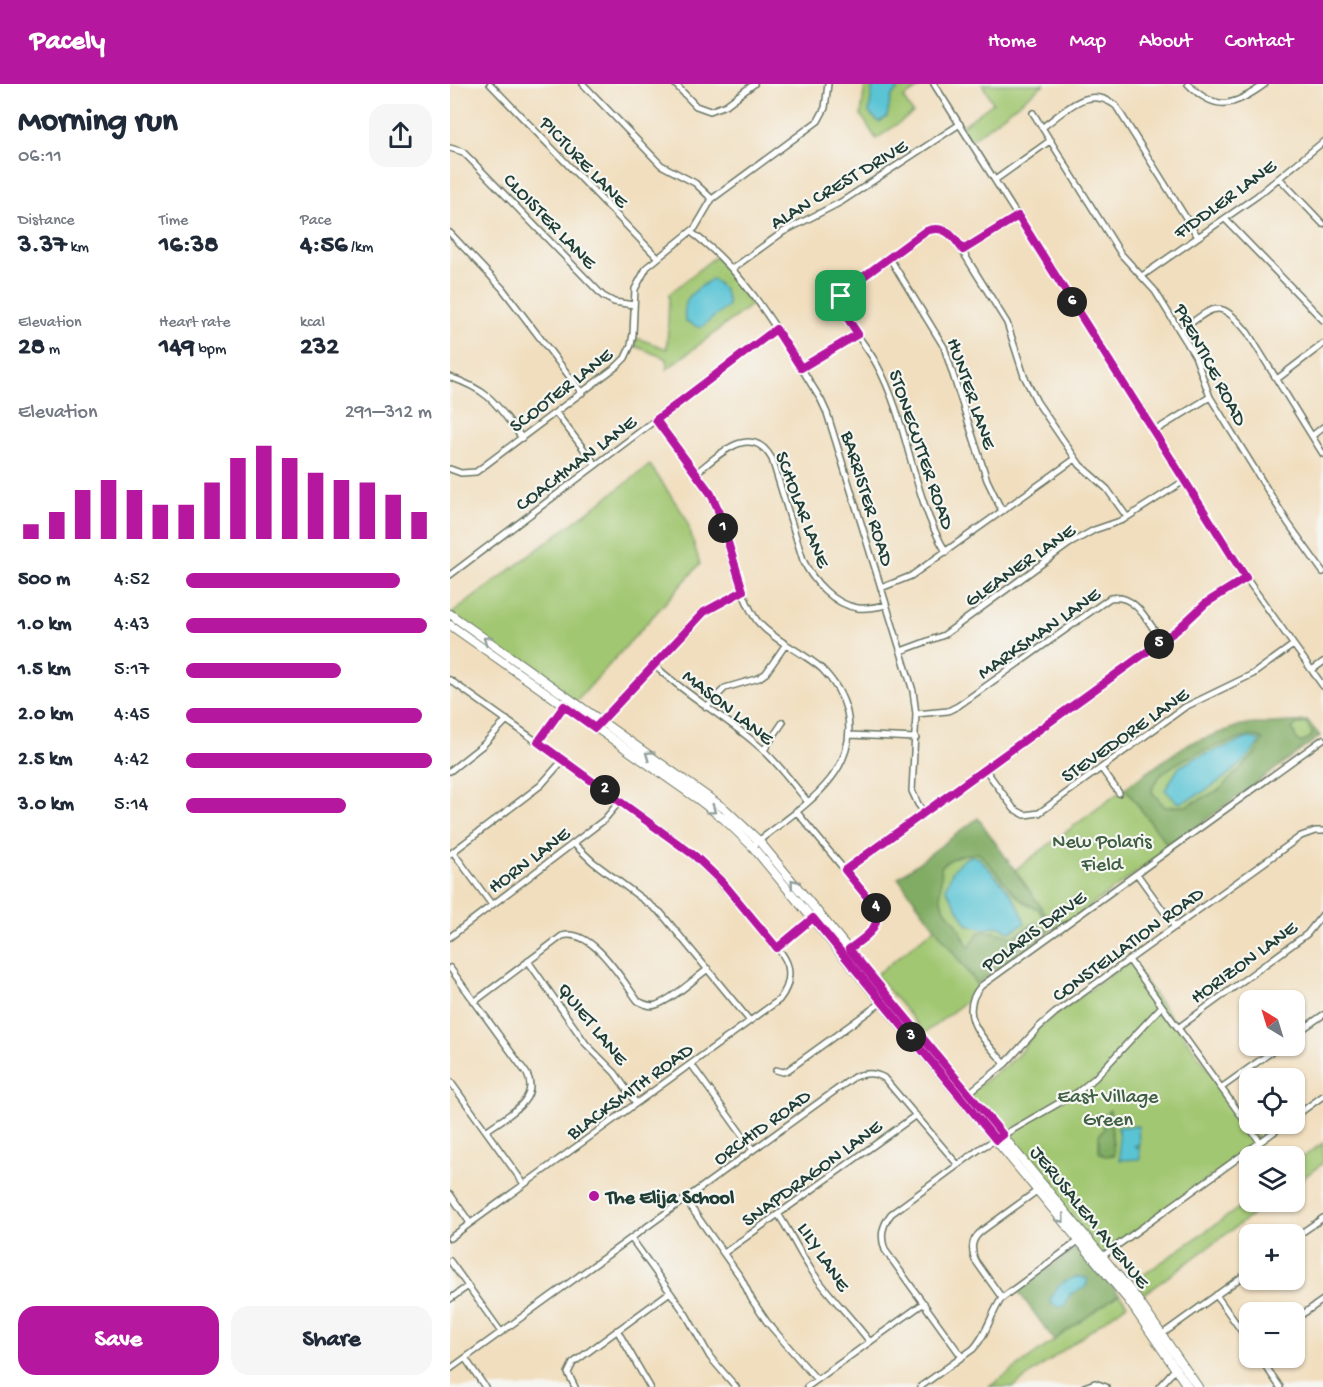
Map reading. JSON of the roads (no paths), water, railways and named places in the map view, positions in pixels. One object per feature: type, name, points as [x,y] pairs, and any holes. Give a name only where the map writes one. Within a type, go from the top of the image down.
[{"type":"main road","name":"JERUSALEM AVENUE","points":[[450,614],[567,702],[665,771],[755,843],[965,1096],[1078,1240],[1099,1259]]},
{"type":"main road","name":"JERUSALEM AVENUE","points":[[450,625],[567,702]]},
{"type":"main road","name":"JERUSALEM AVENUE","points":[[999,1138],[1045,1185],[1086,1235],[1099,1259],[1129,1301],[1159,1337],[1178,1365],[1198,1387]]},
{"type":"main road","name":"JERUSALEM AVENUE","points":[[1178,1365],[1188,1387]]},
{"type":"street","name":"PICTURE LANE","points":[[490,84],[658,258]]},
{"type":"street","points":[[583,84],[661,165],[695,183],[712,199]]},
{"type":"street","points":[[675,84],[696,106],[704,111],[710,111],[726,105],[754,84]]},
{"type":"street","name":"SCOOTER LANE","points":[[450,469],[460,473],[476,472],[625,358],[633,333],[634,289],[640,276],[697,225],[712,199],[818,121],[825,108],[828,84]]},
{"type":"street","points":[[934,84],[1246,578],[1323,686]]},
{"type":"street","points":[[1188,84],[1206,100],[1220,104],[1229,104],[1245,98],[1264,84]]},
{"type":"street","points":[[1043,127],[1081,99],[1096,95],[1108,99],[1116,106],[1198,237]]},
{"type":"street","name":"PRENTICE ROAD","points":[[1034,113],[1121,254],[1155,291],[1195,356],[1210,398],[1288,523],[1323,572]]},
{"type":"street","name":"ALAN CREST DRIVE","points":[[732,269],[775,237],[841,202],[960,124]]},
{"type":"street","points":[[995,180],[1050,140]]},
{"type":"street","name":"FIDDLER LANE","points":[[1142,276],[1225,219],[1323,142]]},
{"type":"street","name":"CLOISTER LANE","points":[[450,148],[463,152],[603,296],[614,302],[634,305]]},
{"type":"street","points":[[1279,178],[1323,224]]},
{"type":"street","points":[[963,250],[1018,216]]},
{"type":"street","points":[[1225,219],[1323,320]]},
{"type":"street","name":"STONECUTTER ROAD","points":[[946,552],[929,520],[886,381],[842,308],[841,296],[849,286],[889,257],[924,232],[935,228],[945,230],[953,236],[963,250],[1007,323],[1030,390],[1075,459],[1107,489],[1127,517]]},
{"type":"street","name":"BARRISTER ROAD","points":[[691,231],[713,248],[732,269],[776,329],[827,413],[913,691],[916,738],[912,791],[924,812]]},
{"type":"street","points":[[450,233],[502,288],[582,393]]},
{"type":"street","name":"HUNTER LANE","points":[[889,257],[944,347],[987,480],[1002,511]]},
{"type":"street","points":[[1180,331],[1211,310],[1228,311],[1248,333],[1323,454]]},
{"type":"street","name":"COACHMAN LANE","points":[[450,575],[776,329]]},
{"type":"street","points":[[801,368],[858,334]]},
{"type":"street","points":[[1277,379],[1323,344]]},
{"type":"street","points":[[450,377],[487,394],[522,438]]},
{"type":"street","points":[[1153,432],[1210,398]]},
{"type":"street","points":[[556,413],[596,465]]},
{"type":"street","points":[[656,420],[706,487],[717,507],[750,611],[759,623],[821,669],[833,682],[846,707],[850,735],[837,773],[807,801],[755,843]]},
{"type":"street","points":[[1312,436],[1323,427]]},
{"type":"street","name":"SCHOLAR LANE","points":[[696,473],[738,443],[752,442],[763,447],[772,459],[809,574],[818,584],[852,606],[861,608],[886,605]]},
{"type":"street","points":[[881,588],[911,576],[1075,459]]},
{"type":"street","name":"GLEANER LANE","points":[[901,651],[944,634],[1069,544],[1094,530],[1127,517],[1184,481]]},
{"type":"street","points":[[845,870],[1177,630],[1206,603],[1246,578]]},
{"type":"street","points":[[598,724],[704,612],[743,591]]},
{"type":"street","name":"MARKSMAN LANE","points":[[916,714],[948,711],[958,706],[1110,598],[1122,597],[1133,603],[1162,641]]},
{"type":"street","points":[[706,707],[725,688],[759,678],[766,673],[786,644]]},
{"type":"street","name":"STEVEDORE LANE","points":[[985,769],[1020,814],[1039,813],[1185,707],[1252,674],[1293,645]]},
{"type":"street","points":[[1312,670],[1323,662]]},
{"type":"street","name":"MASON LANE","points":[[654,665],[675,684],[764,750],[807,801]]},
{"type":"street","points":[[450,680],[538,742],[567,702]]},
{"type":"street","points":[[450,770],[483,745],[507,720]]},
{"type":"street","points":[[764,750],[783,722]]},
{"type":"street","points":[[850,735],[916,738]]},
{"type":"street","name":"POLARIS DRIVE","points":[[1005,1064],[976,1030],[972,1021],[971,1004],[981,986],[1323,739]]},
{"type":"street","name":"BLACKSMITH ROAD","points":[[450,1238],[779,1000],[789,979],[788,968],[777,948],[711,871],[671,837],[538,742]]},
{"type":"street","points":[[492,905],[451,853],[538,787],[563,760]]},
{"type":"street","points":[[1101,768],[1119,793]]},
{"type":"street","name":"HORN LANE","points":[[450,937],[604,820],[620,801]]},
{"type":"street","points":[[795,811],[876,908],[876,926],[846,952]]},
{"type":"street","name":"CONSTELLATION ROAD","points":[[965,1096],[1005,1064],[1055,1012],[1301,836],[1323,831]]},
{"type":"street","points":[[574,844],[593,862],[661,913],[750,1021]]},
{"type":"street","points":[[1137,874],[1175,927]]},
{"type":"street","name":"HORIZON LANE","points":[[1178,1028],[1307,934],[1323,915]]},
{"type":"street","points":[[777,948],[816,916]]},
{"type":"street","points":[[474,1002],[562,936],[570,934],[579,935],[604,956],[638,1001],[649,1005],[656,1005],[664,1001],[708,969]]},
{"type":"street","points":[[1129,960],[1260,1142]]},
{"type":"street","name":"QUIET LANE","points":[[528,961],[590,1048],[615,1073],[636,1103]]},
{"type":"street","points":[[450,968],[527,1074],[531,1084],[525,1102],[486,1131]]},
{"type":"street","points":[[776,1070],[783,1072],[788,1070],[885,1000]]},
{"type":"street","points":[[962,1357],[885,1250],[882,1232],[886,1220],[891,1214],[999,1138],[1078,1092],[1095,1078],[1162,1006]]},
{"type":"street","points":[[1305,1027],[1323,1014]]},
{"type":"street","points":[[1221,1088],[1266,1056]]},
{"type":"street","points":[[691,1064],[753,1150]]},
{"type":"street","name":"ORCHID ROAD","points":[[450,1369],[861,1074],[872,1073],[884,1078],[958,1166]]},
{"type":"street","points":[[450,1081],[524,1184]]},
{"type":"street","points":[[1305,1109],[1323,1096]]},
{"type":"street","name":"SNAPDRAGON LANE","points":[[724,1253],[916,1115]]},
{"type":"street","points":[[1099,1259],[1271,1134]]},
{"type":"street","points":[[1002,1298],[975,1260],[972,1243],[976,1235],[1045,1185]]},
{"type":"street","points":[[450,1194],[470,1223]]},
{"type":"street","points":[[685,1200],[741,1278],[767,1322],[817,1380]]},
{"type":"street","name":"LILY LANE","points":[[778,1214],[812,1272],[870,1342]]},
{"type":"street","points":[[1305,1230],[1323,1218]]},
{"type":"street","points":[[921,1387],[980,1342],[1002,1298],[1086,1235]]},
{"type":"street","points":[[631,1238],[685,1313],[710,1357],[735,1387]]},
{"type":"street","points":[[450,1261],[501,1332]]},
{"type":"street","points":[[1159,1337],[1239,1279]]},
{"type":"street","points":[[450,1299],[468,1286]]},
{"type":"street","points":[[575,1387],[569,1376],[570,1367],[578,1359],[670,1292]]},
{"type":"street","points":[[1216,1295],[1239,1327]]},
{"type":"street","points":[[1305,1312],[1323,1300]]},
{"type":"street","points":[[807,1387],[924,1303]]},
{"type":"street","points":[[618,1330],[650,1387]]},
{"type":"street","points":[[465,1358],[485,1387]]},
{"type":"street","points":[[1159,1387],[1178,1365]]},
{"type":"street","points":[[1267,1368],[1280,1387]]},
{"type":"street","points":[[1084,1387],[1095,1383],[1106,1387]]},
{"type":"water","points":[[873,84],[903,84],[891,97],[887,117],[879,122],[869,113]]},
{"type":"water","points":[[712,279],[724,290],[728,306],[700,328],[685,321],[685,306],[694,291]]},
{"type":"water","points":[[1249,738],[1260,740],[1246,759],[1200,794],[1178,803],[1165,790],[1179,767],[1195,758]]},
{"type":"water","points":[[970,856],[978,857],[1006,887],[1022,913],[1025,923],[1011,932],[999,926],[985,929],[967,924],[946,889],[954,870],[960,862]]},
{"type":"water","points":[[1138,1126],[1139,1145],[1135,1147],[1139,1147],[1140,1159],[1120,1160],[1118,1127]]},
{"type":"water","points":[[1077,1277],[1087,1278],[1087,1285],[1070,1294],[1065,1306],[1057,1307],[1050,1302],[1060,1285]]},
{"type":"place","name":"The Elija School","points":[[594,1196]]},
{"type":"park label","name":"New Polaris Field","points":[[1102,852]]},
{"type":"park label","name":"East Village Green","points":[[1108,1106]]}]
